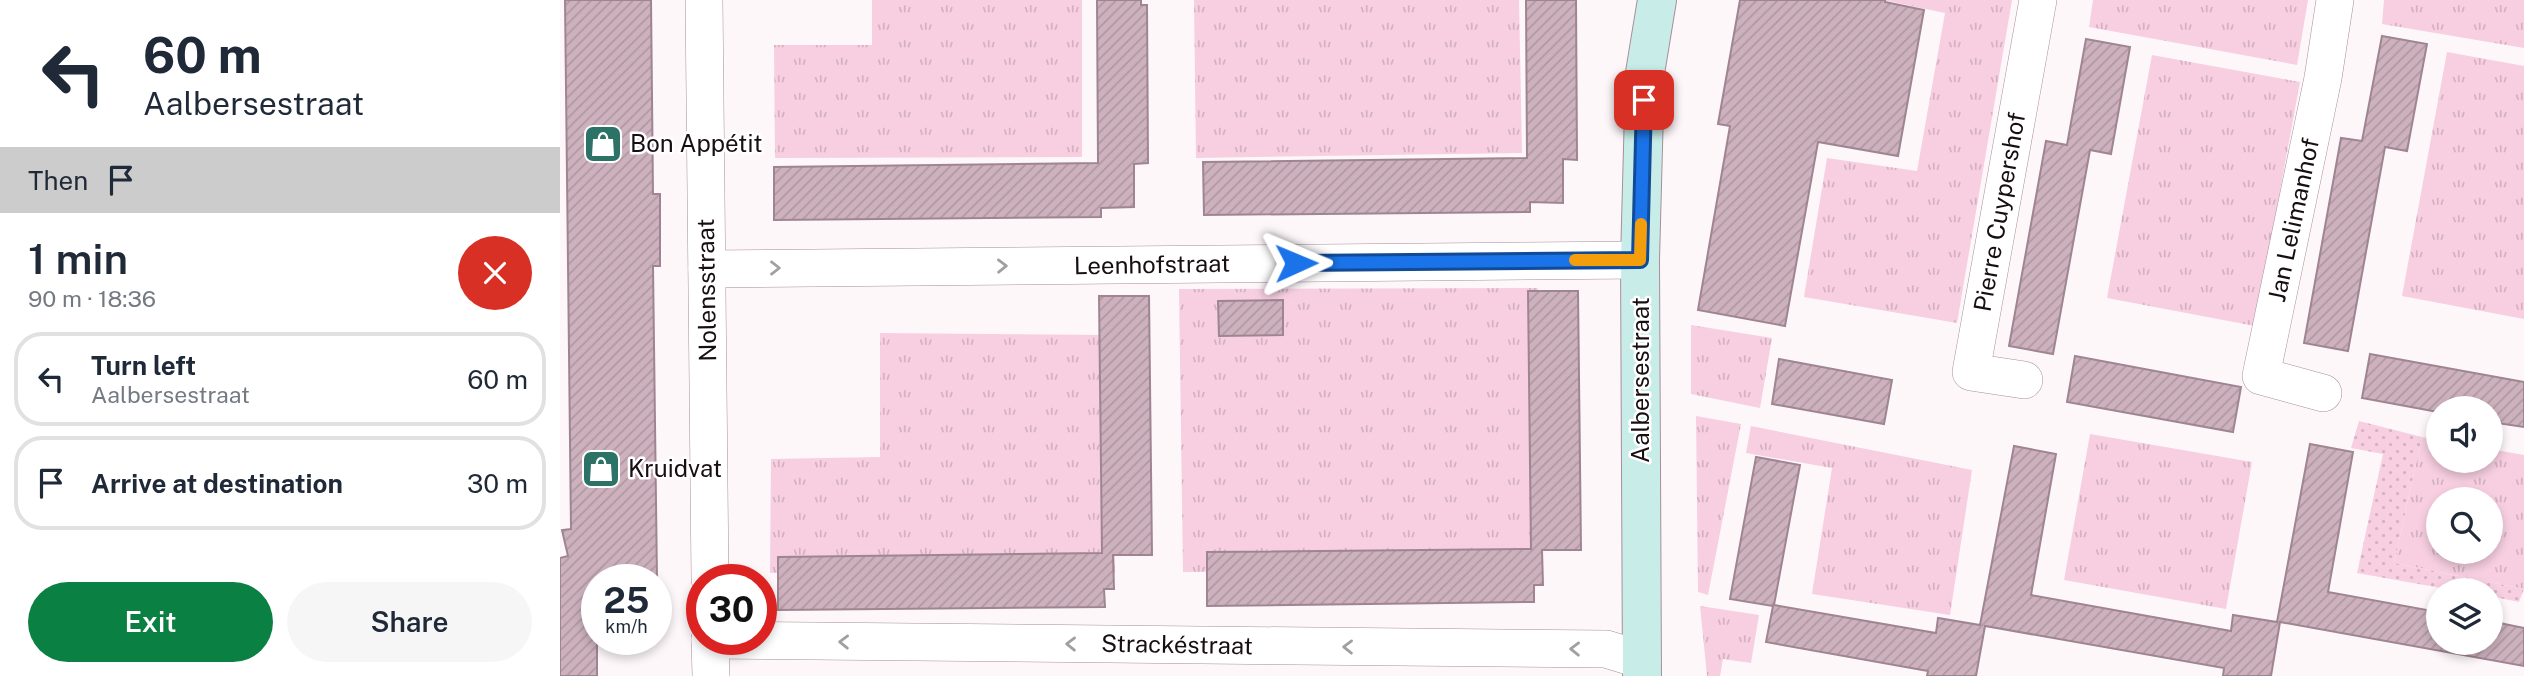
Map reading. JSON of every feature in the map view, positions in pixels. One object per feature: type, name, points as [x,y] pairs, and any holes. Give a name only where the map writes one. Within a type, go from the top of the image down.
[{"type":"street","name":"Nolensstraat","points":[[704,0],[709,564]]},
{"type":"street","name":"Aalbersestraat","points":[[1642,668],[1640,260],[1645,73],[1657,0]]},
{"type":"street","name":"Pierre Cuypershof","points":[[2024,380],[1971,372],[2038,0]]},
{"type":"street","name":"Jan Lelimanhof","points":[[2323,393],[2261,376],[2323,78],[2335,0]]},
{"type":"street","name":"Leenhofstraat","points":[[707,269],[1640,260]]},
{"type":"street","name":"Strackéstraat","points":[[777,641],[1606,649],[1642,668]]},
{"type":"street","points":[[710,655],[710,676]]},
{"type":"green space","points":[[872,0],[1082,0],[1082,157],[775,158],[774,45],[872,45]]},
{"type":"green space","points":[[1194,0],[1519,0],[1522,153],[1196,158]]},
{"type":"green space","points":[[1883,0],[2012,0],[1957,323],[1804,297],[1827,158],[1917,171],[1945,13]]},
{"type":"green space","points":[[2093,0],[2308,0],[2297,65],[2089,27]]},
{"type":"green space","points":[[2384,0],[2524,0],[2524,48],[2382,24]]},
{"type":"green space","points":[[2447,52],[2524,66],[2524,319],[2402,296]]},
{"type":"green space","points":[[2152,55],[2300,82],[2255,326],[2107,298]]},
{"type":"green space","points":[[1538,288],[1538,568],[1183,572],[1179,289]]},
{"type":"green space","points":[[1691,325],[1772,338],[1760,408],[1691,394]]},
{"type":"green space","points":[[880,333],[1114,335],[1115,574],[777,573],[777,564],[770,564],[771,459],[880,457]]},
{"type":"green space","points":[[1696,416],[1741,424],[1708,595],[1698,592]]},
{"type":"green space","points":[[2359,421],[2422,437],[2394,563],[2469,578],[2426,578],[2426,585],[2357,573],[2383,454],[2351,448]]},
{"type":"green space","points":[[1751,426],[1972,470],[1950,615],[1812,594],[1832,468],[1746,453]]},
{"type":"green space","points":[[2090,434],[2252,462],[2226,609],[2064,580]]},
{"type":"green space","points":[[2422,437],[2426,438],[2426,473],[2503,473],[2503,451],[2524,455],[2524,589],[2503,585],[2503,578],[2469,578],[2394,563]]},
{"type":"green space","points":[[2503,585],[2524,589],[2519,602],[2503,599]]},
{"type":"green space","points":[[1700,606],[1759,615],[1751,663],[1723,659],[1720,676],[1707,676]]},
{"type":"building","points":[[565,0],[651,0],[653,194],[660,194],[660,266],[653,266],[657,564],[581,564],[581,655],[597,655],[597,676],[560,676],[560,558],[568,556],[562,530],[571,529]]},
{"type":"building","points":[[1097,0],[1141,0],[1141,5],[1147,5],[1148,163],[1134,164],[1134,207],[1101,208],[1101,217],[774,220],[774,167],[1098,163]]},
{"type":"building","points":[[1526,0],[1576,0],[1577,160],[1563,159],[1563,203],[1530,202],[1530,212],[1204,215],[1203,162],[1527,158]]},
{"type":"building","points":[[1740,0],[1885,0],[1924,10],[1898,156],[1818,142],[1785,326],[1698,310],[1730,126],[1718,124]]},
{"type":"building","points":[[2382,36],[2427,44],[2407,151],[2385,147],[2348,351],[2304,343],[2341,138],[2362,141]]},
{"type":"building","points":[[2086,39],[2130,47],[2111,154],[2090,150],[2053,354],[2009,346],[2046,141],[2067,145]]},
{"type":"building","points":[[1528,291],[1578,291],[1581,550],[1542,550],[1543,585],[1534,585],[1534,602],[1207,606],[1207,552],[1531,549]]},
{"type":"building","points":[[1099,296],[1149,296],[1152,555],[1113,555],[1114,589],[1104,589],[1105,607],[778,610],[778,557],[1102,553]]},
{"type":"building","points":[[1283,300],[1283,335],[1219,336],[1218,301]]},
{"type":"building","points":[[2370,354],[2524,382],[2524,427],[2503,424],[2503,396],[2426,396],[2426,410],[2362,398]]},
{"type":"building","points":[[2075,356],[2241,387],[2233,432],[2067,402]]},
{"type":"building","points":[[1779,359],[1892,380],[1884,424],[1772,404]]},
{"type":"building","points":[[2310,444],[2353,452],[2328,592],[2426,610],[2426,648],[2280,622],[2271,676],[2223,676],[2224,668],[1985,626],[1976,676],[1927,676],[1928,671],[1766,642],[1773,606],[1730,599],[1756,457],[1800,465],[1774,605],[1936,633],[1938,618],[1980,625],[2014,446],[2056,454],[2031,595],[2231,631],[2233,615],[2277,622]]},
{"type":"building","points":[[2503,624],[2524,628],[2524,666],[2463,655],[2503,655]]},
{"type":"slow traffic","points":[[1575,260],[1640,260],[1641,224]]},
{"type":"place","name":"Bon Appétit","points":[[603,144]]},
{"type":"place","name":"Kruidvat","points":[[601,469]]},
{"type":"route","points":[[1296,263],[1640,260],[1644,100]]}]
